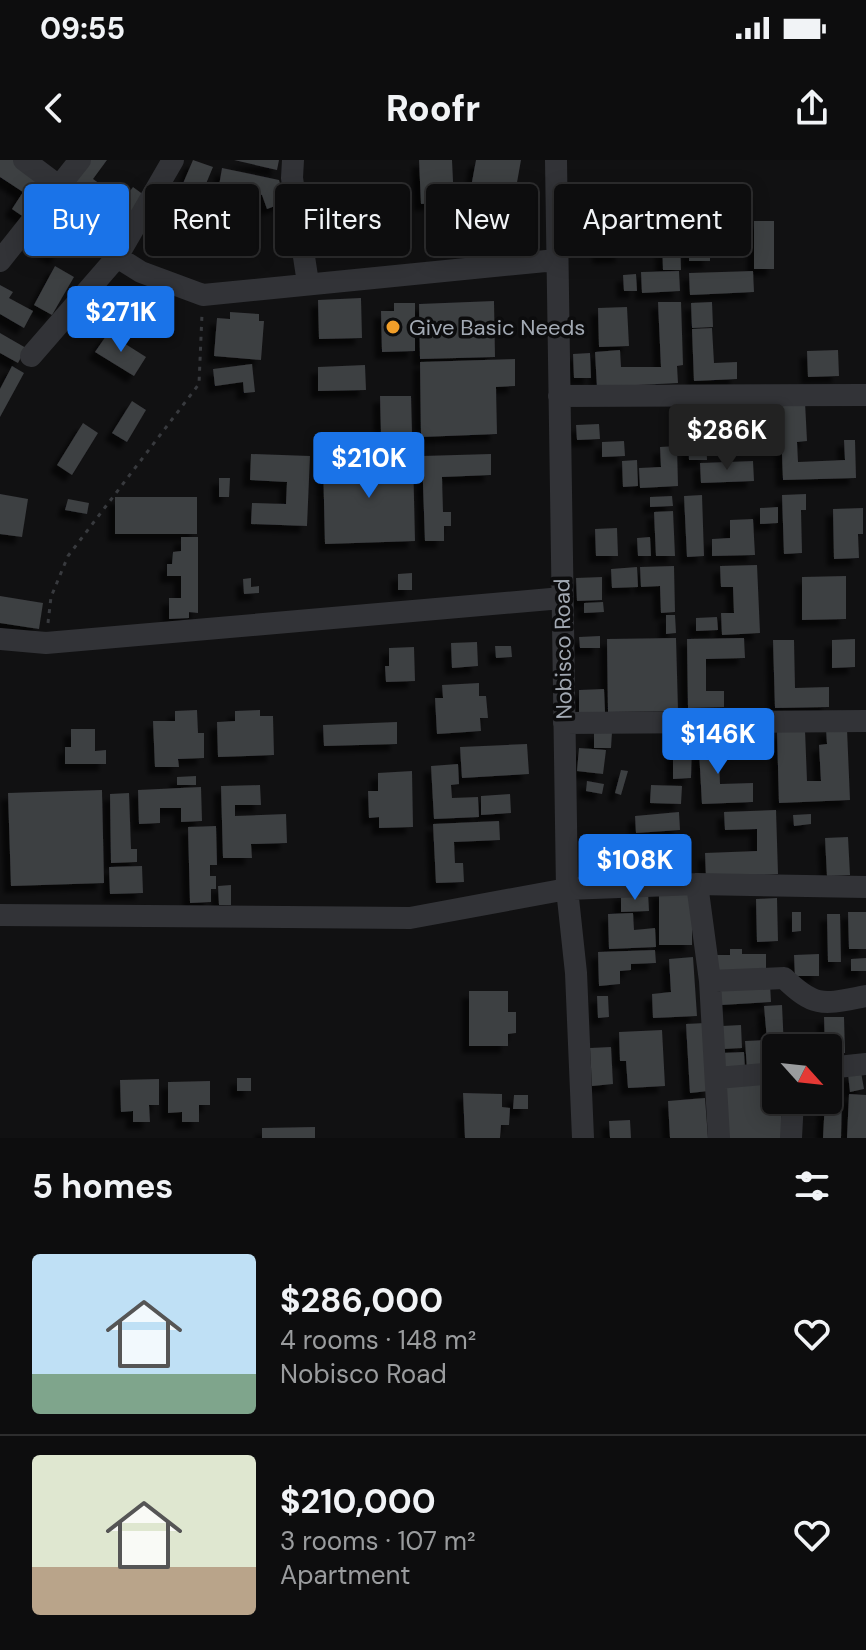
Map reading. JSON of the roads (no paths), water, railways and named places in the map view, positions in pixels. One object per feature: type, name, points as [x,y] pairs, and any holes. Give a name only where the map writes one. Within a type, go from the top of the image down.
[{"type":"street","points":[[24,160],[56,184]]},
{"type":"street","points":[[62,184],[80,160]]},
{"type":"street","points":[[31,356],[117,257],[173,160]]},
{"type":"street","points":[[293,160],[292,178],[308,283]]},
{"type":"street","name":"Nobisco Road","points":[[556,160],[567,889],[576,973],[583,1138]]},
{"type":"street","points":[[0,261],[24,231]]},
{"type":"street","points":[[117,257],[141,272],[203,295],[556,260]]},
{"type":"street","points":[[559,396],[866,395]]},
{"type":"street","points":[[0,639],[46,643],[562,598]]},
{"type":"street","points":[[564,723],[866,721]]},
{"type":"street","points":[[697,884],[710,981],[719,1138]]},
{"type":"street","points":[[0,915],[410,918],[567,889],[697,884],[866,887]]},
{"type":"street","points":[[710,981],[784,978],[803,996],[821,1003],[866,996]]},
{"type":"street","points":[[842,1067],[866,1064]]},
{"type":"street","points":[[717,1078],[762,1074]]},
{"type":"street","points":[[791,1138],[792,1114]]},
{"type":"place","name":"Give Basic Needs","points":[[393,327]]}]
